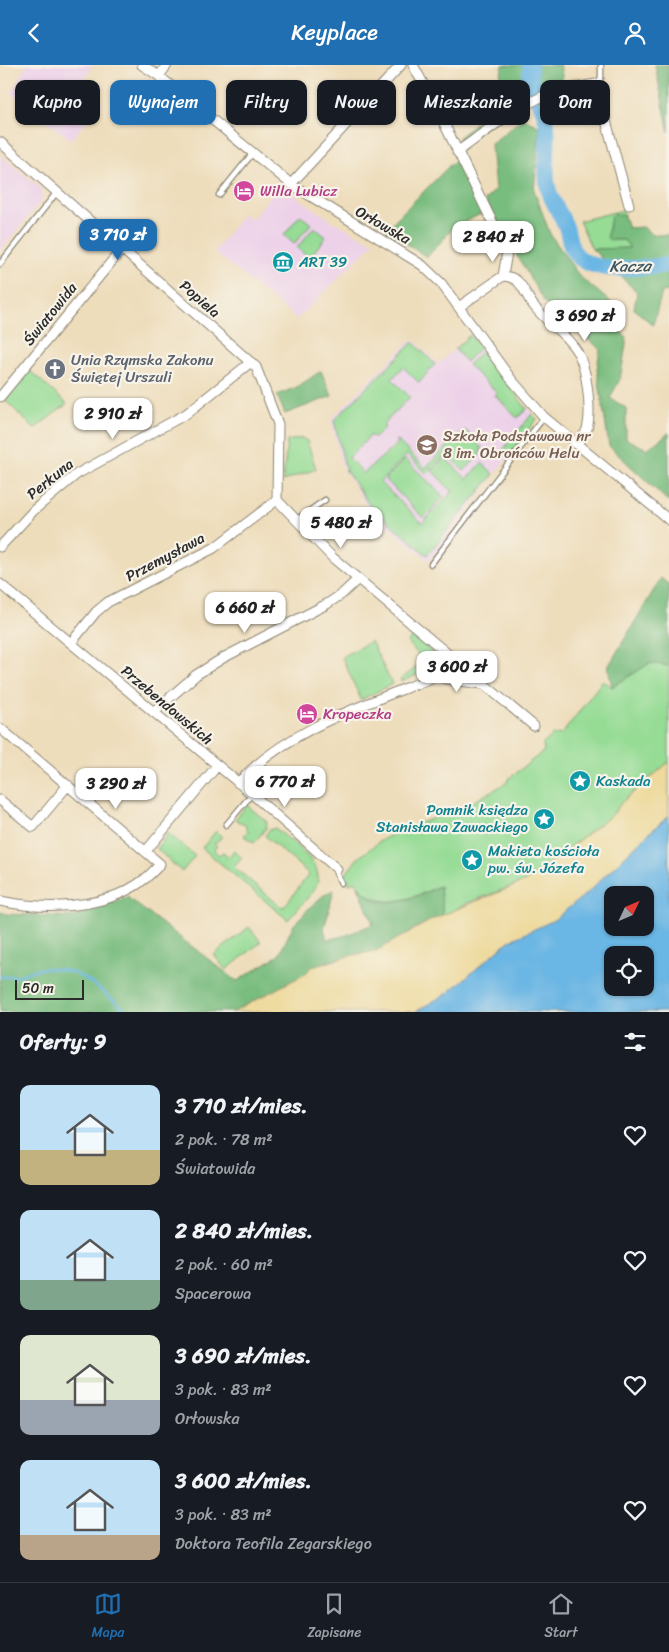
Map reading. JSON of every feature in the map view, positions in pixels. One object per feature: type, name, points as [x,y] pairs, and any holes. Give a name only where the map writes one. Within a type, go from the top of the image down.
[{"type":"street","name":"Orłowska","points":[[142,65],[159,75],[252,154],[291,184],[422,265],[441,283],[511,379],[544,417],[669,520]]},
{"type":"street","points":[[159,75],[167,65]]},
{"type":"street","points":[[291,184],[401,65]]},
{"type":"street","points":[[413,65],[505,246],[507,256],[503,276]]},
{"type":"street","points":[[457,152],[540,98]]},
{"type":"street","points":[[607,125],[629,205]]},
{"type":"street","name":"Popiela","points":[[0,142],[251,362],[258,372],[278,424],[277,500]]},
{"type":"street","name":"Światowida","points":[[0,397],[122,249]]},
{"type":"street","points":[[459,307],[503,276],[513,277],[519,282],[532,305],[562,333],[576,349],[582,360],[588,399],[587,429],[576,444]]},
{"type":"street","name":"Perkuna","points":[[0,547],[34,510],[90,465],[186,415],[251,362]]},
{"type":"street","points":[[277,500],[314,541],[534,727]]},
{"type":"street","name":"Przemysława","points":[[71,643],[96,613],[108,602],[214,548],[277,500]]},
{"type":"street","points":[[153,712],[196,675],[222,659],[327,604],[342,595],[358,579]]},
{"type":"street","name":"Przebendowskich","points":[[0,584],[252,794],[337,869]]},
{"type":"street","points":[[439,675],[448,655]]},
{"type":"street","points":[[238,783],[267,757],[325,723],[439,675],[454,680],[482,684]]},
{"type":"street","points":[[0,728],[160,864],[147,877],[132,887],[117,894],[86,903],[66,907],[0,901]]},
{"type":"street","points":[[146,851],[217,765]]},
{"type":"street","points":[[0,800],[32,827],[68,785]]},
{"type":"lane","points":[[599,80],[601,77],[601,65]]},
{"type":"lane","points":[[219,195],[252,154]]},
{"type":"lane","points":[[0,263],[57,192]]},
{"type":"lane","points":[[432,564],[544,417]]},
{"type":"lane","points":[[296,520],[325,500]]},
{"type":"lane","points":[[226,825],[252,794]]},
{"type":"lane","points":[[337,869],[336,873],[341,883]]},
{"type":"shaded area","points":[[26,65],[92,65],[84,80],[18,80]]},
{"type":"shaded area","points":[[15,86],[15,96],[11,93]]},
{"type":"shaded area","points":[[52,125],[83,125],[71,140]]},
{"type":"shaded area","points":[[0,155],[41,188],[42,200],[0,251]]},
{"type":"shaded area","points":[[279,185],[332,221],[374,243],[297,319],[214,252],[243,214],[251,220]]},
{"type":"shaded area","name":"Szkoła Podstawowa nr 8 im. Obrońców Helu","points":[[470,335],[504,382],[537,419],[429,561],[373,513],[364,502],[342,466],[331,419],[412,339],[438,364]]},
{"type":"green space","points":[[503,65],[560,65],[563,80],[540,80],[540,93],[530,98],[530,80],[499,80]]},
{"type":"green space","points":[[655,65],[669,65],[669,132]]},
{"type":"green space","points":[[530,122],[540,127],[534,190],[550,234],[580,277],[612,303],[612,321],[627,339],[620,379],[610,398],[626,408],[626,439],[647,449],[669,433],[669,502],[609,446],[597,369],[600,349],[544,302],[485,200],[495,190],[491,144],[514,125],[530,125]]},
{"type":"green space","points":[[473,125],[489,125],[461,143],[459,137]]},
{"type":"green space","points":[[456,159],[483,213],[454,227],[427,257],[385,230]]},
{"type":"green space","points":[[623,210],[624,216],[616,214],[610,224],[607,236],[610,240],[624,240],[630,248],[592,249],[579,221]]},
{"type":"green space","points":[[616,214],[624,216],[628,228],[643,227],[653,235],[669,235],[669,291],[662,292],[653,325],[634,309],[637,292],[592,249],[630,248],[624,240],[609,240],[607,236],[611,216]]},
{"type":"green space","points":[[300,215],[311,224],[294,244],[284,235]]},
{"type":"green space","points":[[314,227],[326,237],[309,258],[297,248]]},
{"type":"green space","points":[[470,335],[480,348],[466,362],[455,349]]},
{"type":"green space","points":[[413,342],[435,364],[419,383],[403,367],[392,379],[410,397],[383,425],[385,428],[374,438],[371,435],[349,458],[364,473],[398,443],[396,439],[425,468],[465,430],[482,448],[479,456],[464,471],[447,454],[427,474],[407,455],[380,482],[422,523],[454,490],[452,491],[432,471],[445,458],[467,479],[482,463],[494,474],[427,555],[370,506],[346,471],[334,420]]},
{"type":"green space","points":[[482,351],[527,409],[517,418],[495,395],[497,393],[468,365]]},
{"type":"green space","points":[[29,370],[67,404],[34,429],[5,400]]},
{"type":"green space","points":[[321,371],[332,396],[285,414],[277,395],[297,387]]},
{"type":"green space","points":[[532,414],[537,419],[508,457],[502,451]]},
{"type":"green space","points":[[302,438],[307,441],[316,469],[283,481],[287,441]]},
{"type":"green space","points":[[405,459],[444,497],[423,518],[385,479]]},
{"type":"green space","points":[[661,578],[669,585],[669,666],[650,663],[612,687],[608,667]]},
{"type":"green space","points":[[415,634],[432,652],[436,660],[430,669],[401,682],[400,680],[424,661],[407,642]]},
{"type":"green space","points":[[371,641],[392,684],[361,700],[342,657]]},
{"type":"green space","points":[[650,663],[669,666],[669,762],[622,802],[613,814],[524,882],[467,903],[443,916],[439,886],[422,894],[393,901],[374,898],[366,893],[356,881],[349,884],[345,875],[357,859],[380,841],[401,830],[464,807],[508,782],[507,780],[544,751],[543,744],[553,735],[562,734],[603,680],[612,687]]},
{"type":"green space","points":[[247,805],[267,822],[266,828],[254,843],[244,836],[248,831],[245,825],[235,819]]},
{"type":"green space","points":[[275,828],[304,852],[316,868],[318,876],[317,884],[312,892],[288,920],[202,848],[216,831],[222,837],[214,844],[217,846],[214,850],[219,855],[223,852],[229,857],[234,850],[242,858],[234,867],[280,906],[284,907],[309,874],[265,836],[269,830]]},
{"type":"green space","points":[[168,833],[195,856],[182,872],[157,849]]},
{"type":"green space","points":[[358,886],[374,899],[390,902],[407,899],[440,886],[443,916],[426,923],[377,950],[330,961],[312,968],[305,974],[233,1012],[0,1012],[0,912],[7,914],[74,917],[127,897],[237,981],[279,955],[293,926],[311,906],[325,894],[334,890],[324,929],[327,940],[347,935],[373,924]]},
{"type":"green space","points":[[249,927],[261,942],[226,970],[214,955]]},
{"type":"sand","points":[[669,762],[669,816],[587,893],[554,921],[509,941],[448,993],[415,1012],[233,1012],[305,974],[312,967],[353,955],[376,951],[435,918],[524,882],[613,814],[622,802]]},
{"type":"water","points":[[669,816],[669,1012],[415,1012],[448,993],[509,941],[554,920],[587,893]]},
{"type":"waterway","name":"Kacza","points":[[530,65],[530,77],[535,95]]},
{"type":"waterway","name":"Kacza","points":[[539,102],[544,111],[547,130],[546,171],[548,187],[564,221],[574,252],[582,260],[605,268],[618,269],[669,265]]},
{"type":"waterway","points":[[0,977],[19,976],[37,969],[65,971],[87,980],[128,1012]]},
{"type":"place","name":"Willa Lubicz","points":[[244,191]]},
{"type":"place","name":"ART 39","points":[[283,262]]},
{"type":"place","name":"Unia Rzymska Zakonu Świętej Urszuli","points":[[55,369]]},
{"type":"place","name":"Szkoła Podstawowa nr 8 im. Obrońców Helu","points":[[427,445]]},
{"type":"place","name":"Kropeczka","points":[[307,714]]},
{"type":"place","name":"Kaskada","points":[[580,781]]},
{"type":"place","name":"Pomnik księdza Stanisława Zawackiego","points":[[544,819]]},
{"type":"place","name":"Makieta kościoła pw. św. Józefa","points":[[472,860]]}]
